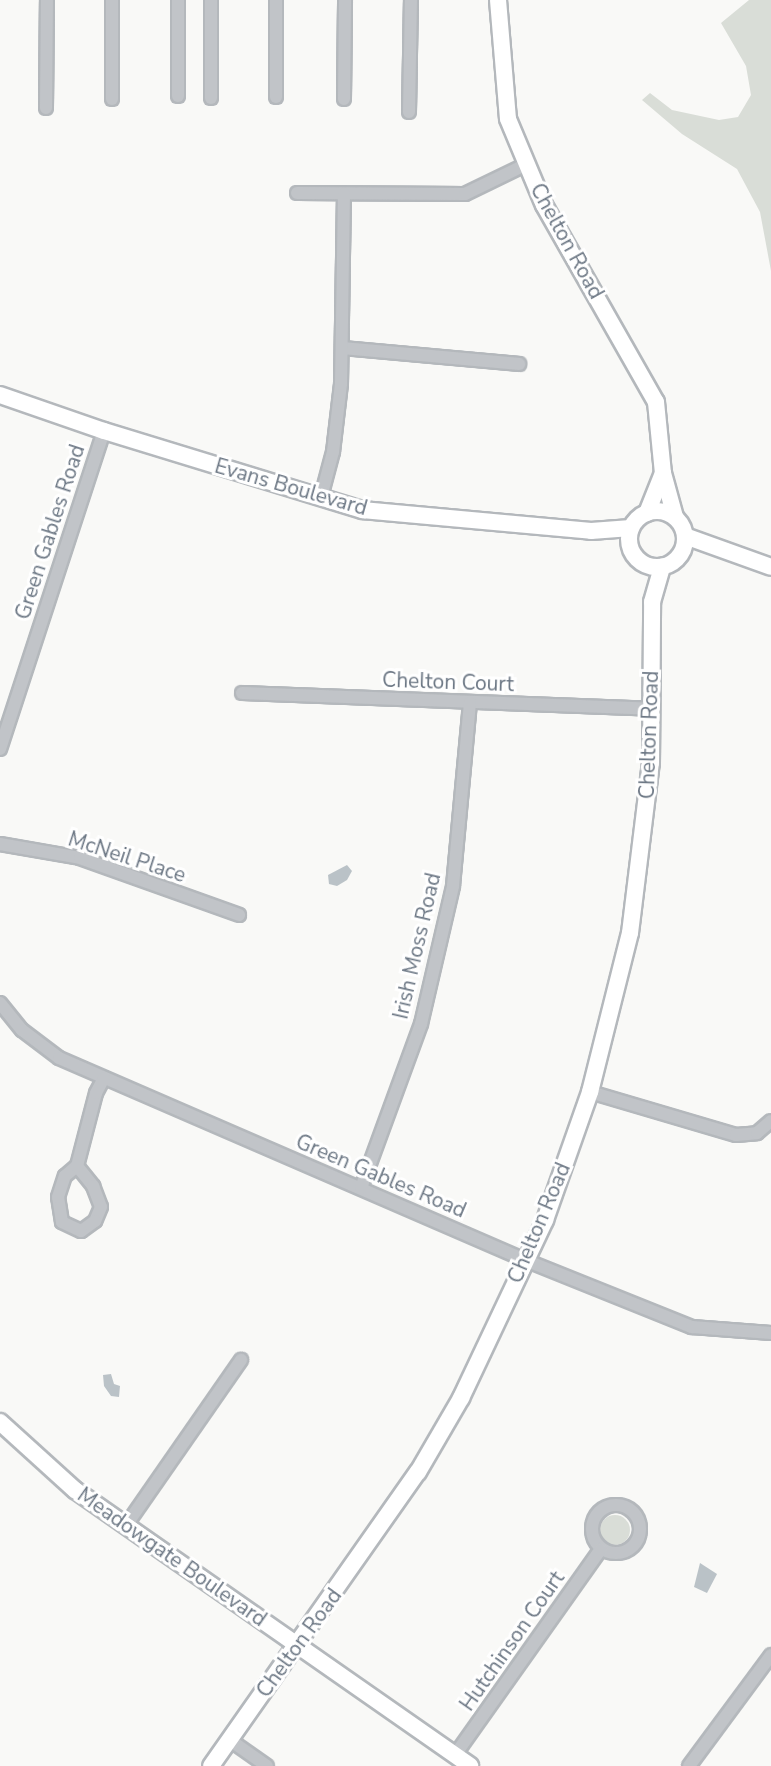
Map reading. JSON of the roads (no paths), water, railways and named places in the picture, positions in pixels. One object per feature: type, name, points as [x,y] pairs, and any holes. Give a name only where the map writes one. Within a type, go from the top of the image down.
[{"type":"street","points":[[46,108],[47,0]]},
{"type":"street","points":[[111,99],[112,0]]},
{"type":"street","points":[[178,0],[178,96]]},
{"type":"street","points":[[211,0],[211,98]]},
{"type":"street","points":[[276,0],[276,97]]},
{"type":"street","points":[[344,99],[345,0]]},
{"type":"street","points":[[409,112],[411,0]]},
{"type":"street","name":"Chelton Road","points":[[498,0],[508,119],[544,205],[656,402],[663,473],[675,518]]},
{"type":"street","points":[[297,193],[465,194],[527,164]]},
{"type":"street","points":[[321,497],[333,452],[343,348],[344,194]]},
{"type":"street","points":[[343,348],[519,364]]},
{"type":"street","name":"Evans Boulevard","points":[[0,394],[104,431],[362,510],[630,535]]},
{"type":"street","name":"Green Gables Road","points":[[0,749],[104,431]]},
{"type":"street","name":"Chelton Road","points":[[647,513],[663,473]]},
{"type":"street","points":[[719,546],[679,557],[662,566],[639,561],[630,535],[647,513],[662,512],[675,518],[685,536],[719,546],[771,567]]},
{"type":"street","points":[[679,557],[685,536]]},
{"type":"street","name":"Chelton Road","points":[[639,561],[652,602]]},
{"type":"street","name":"Chelton Road","points":[[211,1766],[418,1472],[461,1398],[545,1220],[590,1092],[630,933],[651,763],[652,602],[662,566]]},
{"type":"street","name":"Chelton Court","points":[[242,693],[652,709]]},
{"type":"street","name":"Irish Moss Road","points":[[361,1188],[421,1024],[453,886],[470,703]]},
{"type":"street","name":"McNeil Place","points":[[0,844],[80,858],[239,915]]},
{"type":"street","name":"Green Gables Road","points":[[0,1003],[22,1030],[59,1058],[525,1260],[692,1327],[771,1333]]},
{"type":"street","points":[[77,1166],[96,1191],[101,1207],[95,1221],[81,1231],[62,1222],[57,1211],[65,1176],[77,1166],[96,1093],[104,1078]]},
{"type":"street","points":[[590,1092],[736,1135],[757,1133],[771,1121]]},
{"type":"street","points":[[127,1524],[241,1360]]},
{"type":"street","name":"Meadowgate Boulevard","points":[[0,1422],[75,1490],[127,1524],[470,1766]]},
{"type":"street","points":[[613,1505],[628,1509],[639,1521],[636,1543],[624,1552],[601,1549],[592,1535],[594,1519],[613,1505]]},
{"type":"street","name":"Hutchinson Court","points":[[455,1755],[601,1549]]},
{"type":"street","points":[[689,1766],[771,1655]]},
{"type":"street","points":[[230,1740],[267,1766]]}]
